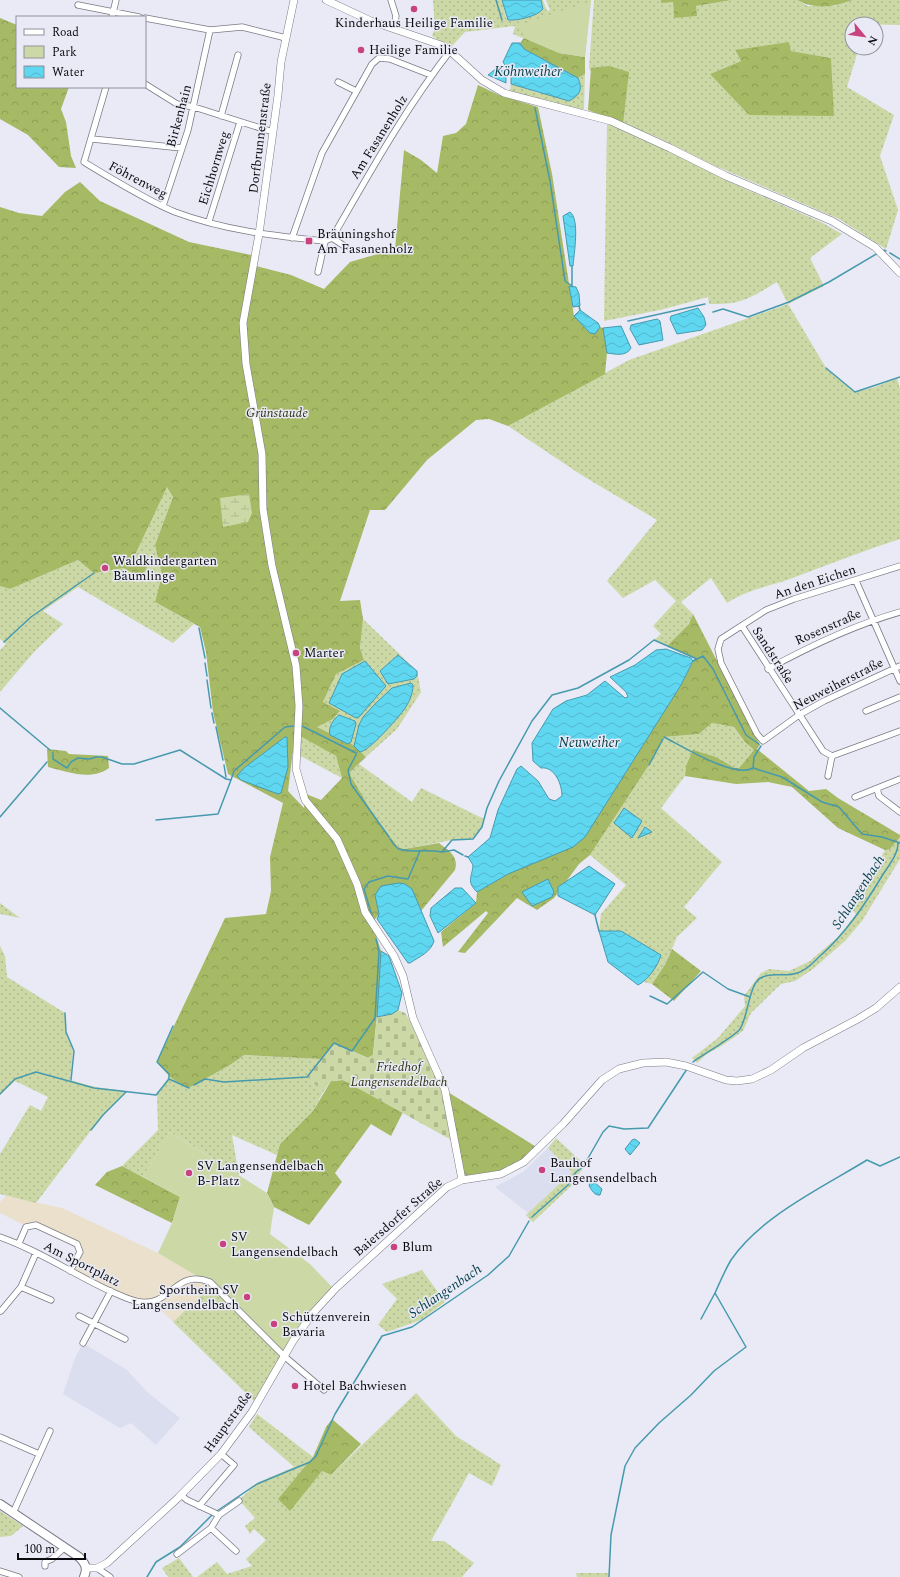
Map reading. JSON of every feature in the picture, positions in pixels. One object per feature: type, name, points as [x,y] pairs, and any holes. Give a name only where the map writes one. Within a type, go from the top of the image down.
[{"type":"main road","points":[[0,1504],[79,1557],[86,1568],[84,1577]]},
{"type":"street","points":[[112,15],[116,0]]},
{"type":"street","name":"Dorfbrunnenstraße","points":[[294,0],[281,62],[259,234],[243,323],[246,364],[262,454],[263,509],[272,566],[296,666],[299,706],[296,769],[300,789],[312,810],[337,839],[357,884],[365,912],[394,956],[403,976],[413,1018],[445,1090],[462,1180]]},
{"type":"street","points":[[326,0],[371,21],[440,44],[482,80],[504,93],[595,116],[626,128],[726,176],[840,225],[875,247],[900,273]]},
{"type":"street","points":[[392,0],[396,16],[394,28]]},
{"type":"street","points":[[78,5],[112,15],[126,16]]},
{"type":"street","points":[[146,18],[210,30],[242,27],[286,38]]},
{"type":"street","name":"Birkenhain","points":[[164,206],[194,107],[210,30]]},
{"type":"street","name":"Am Fasanenholz","points":[[332,238],[389,140],[431,76],[450,51]]},
{"type":"street","points":[[221,116],[238,55]]},
{"type":"street","points":[[292,238],[322,153],[372,64],[379,58],[390,59],[431,76]]},
{"type":"street","points":[[338,82],[356,91]]},
{"type":"street","points":[[146,85],[177,104],[194,107],[273,132]]},
{"type":"street","name":"Föhrenweg","points":[[106,88],[84,162],[176,212],[259,234]]},
{"type":"street","name":"Eichhornweg","points":[[210,221],[240,122]]},
{"type":"street","points":[[92,139],[182,148]]},
{"type":"street","points":[[259,234],[325,241],[332,238],[346,247]]},
{"type":"street","points":[[318,272],[325,241]]},
{"type":"street","name":"An den Eichen","points":[[742,626],[742,624],[766,610],[794,599],[856,581],[900,566]]},
{"type":"street","points":[[856,581],[900,681]]},
{"type":"street","name":"Rosenstraße","points":[[768,668],[818,643],[873,620],[900,612]]},
{"type":"street","name":"Sandstraße","points":[[742,626],[823,751],[832,756]]},
{"type":"street","name":"Neuweiherstraße","points":[[742,626],[721,639],[718,655],[757,734],[763,740],[799,715],[824,701],[900,666]]},
{"type":"street","points":[[866,711],[900,697]]},
{"type":"street","points":[[828,776],[832,756],[900,731]]},
{"type":"street","points":[[855,797],[900,780]]},
{"type":"street","points":[[877,789],[878,796],[900,812]]},
{"type":"street","name":"Baiersdorfer Straße","points":[[284,1356],[302,1327],[336,1288],[436,1196],[447,1187],[462,1180],[493,1176],[512,1169],[524,1162],[554,1133],[602,1080],[619,1069],[643,1064],[666,1062],[686,1066],[726,1080],[737,1081],[752,1079],[771,1070],[803,1048],[876,1008],[900,987]]},
{"type":"street","points":[[19,1243],[26,1227],[36,1225],[77,1244],[80,1252],[70,1271]]},
{"type":"street","name":"Am Sportplatz","points":[[0,1237],[19,1243],[70,1271],[132,1300],[150,1302],[162,1299],[180,1283],[190,1279],[202,1279],[216,1287],[284,1356],[324,1390]]},
{"type":"street","points":[[1,1311],[21,1287],[36,1253]]},
{"type":"street","points":[[21,1287],[51,1300]]},
{"type":"street","points":[[83,1343],[110,1291]]},
{"type":"street","points":[[79,1316],[125,1339]]},
{"type":"street","name":"Hauptstraße","points":[[97,1568],[107,1562],[181,1495],[221,1454],[252,1412],[284,1356]]},
{"type":"street","points":[[13,1513],[50,1431]]},
{"type":"street","points":[[0,1437],[39,1454]]},
{"type":"street","points":[[199,1506],[234,1465],[221,1454]]},
{"type":"street","points":[[181,1495],[187,1500],[219,1515]]},
{"type":"street","points":[[177,1554],[211,1528],[219,1515],[239,1501]]},
{"type":"street","points":[[211,1528],[236,1551]]},
{"type":"street","points":[[45,1566],[45,1562],[52,1559],[64,1548]]},
{"type":"street","points":[[86,1568],[97,1568],[110,1577]]},
{"type":"street","points":[[0,1571],[19,1577]]},
{"type":"shaded area","points":[[548,1148],[572,1172],[528,1213],[495,1187],[523,1172]]},
{"type":"shaded area","points":[[6,1196],[62,1208],[158,1253],[212,1285],[173,1322],[154,1303],[138,1303],[71,1271],[81,1250],[77,1244],[34,1224],[26,1226],[0,1213],[0,1202]]},
{"type":"shaded area","points":[[83,1343],[127,1370],[147,1392],[180,1418],[156,1445],[131,1423],[120,1428],[63,1394],[75,1358]]},
{"type":"green space","points":[[433,0],[502,0],[506,18],[510,21],[541,12],[543,7],[541,0],[543,0],[547,11],[550,10],[546,0],[591,0],[585,57],[559,53],[513,34],[515,26],[465,32],[451,47],[432,36],[435,28]]},
{"type":"green space","points":[[594,0],[661,0],[661,3],[673,1],[674,18],[696,6],[732,0],[797,0],[808,6],[835,6],[853,0],[900,0],[900,25],[884,25],[884,16],[844,16],[844,56],[856,56],[847,87],[894,115],[880,156],[898,210],[886,249],[839,219],[713,165],[657,137],[623,124],[589,68]],"holes":[[[789,42],[791,51],[831,58],[710,74],[741,61],[735,51]]]},
{"type":"green space","points":[[661,0],[732,0],[696,6],[697,16],[674,18],[673,2],[661,3]]},
{"type":"green space","points":[[797,0],[853,0],[832,6],[818,6]]},
{"type":"green space","points":[[591,1],[585,57],[559,53],[524,38],[520,25]]},
{"type":"green space","points":[[0,18],[16,25],[16,88],[69,88],[61,109],[66,122],[71,156],[76,168],[59,167],[28,135],[0,119]]},
{"type":"green space","points":[[524,38],[559,53],[585,57],[585,74],[578,78],[524,49],[520,43]]},
{"type":"green space","points":[[789,42],[791,51],[831,58],[834,116],[749,115],[710,74],[741,61],[735,50]]},
{"type":"green space","points":[[609,66],[629,72],[623,124],[588,110],[591,68]]},
{"type":"green space","points":[[585,74],[584,109],[580,110],[510,91],[511,84],[539,93],[580,84],[578,78]]},
{"type":"green space","name":"Grünstaude","points":[[478,85],[499,95],[538,107],[552,174],[574,316],[590,333],[595,334],[600,327],[603,328],[607,353],[605,374],[508,426],[489,419],[476,420],[427,460],[385,510],[370,510],[340,601],[360,600],[363,619],[360,648],[364,660],[336,674],[323,702],[340,711],[333,719],[317,727],[352,744],[366,757],[349,773],[375,817],[398,847],[404,849],[439,843],[450,851],[456,861],[455,870],[421,911],[412,889],[375,895],[379,914],[372,923],[381,951],[381,974],[373,1055],[368,1058],[334,1043],[321,1059],[244,1055],[230,1065],[189,1088],[167,1074],[157,1062],[225,918],[266,914],[271,891],[270,857],[283,803],[228,774],[213,712],[206,652],[200,627],[155,602],[162,575],[155,545],[173,497],[167,487],[134,557],[147,567],[141,578],[124,568],[94,573],[78,560],[10,589],[0,586],[0,207],[19,213],[42,216],[65,192],[80,182],[100,201],[189,242],[256,256],[256,266],[291,275],[324,289],[350,262],[395,249],[404,150],[421,160],[437,173],[443,136],[456,133],[466,124]],"holes":[[[295,733],[336,756],[342,778],[321,800],[306,794],[304,808],[288,791]],[[287,737],[288,767],[278,794],[238,776],[244,768]]]},
{"type":"green space","points":[[607,123],[717,174],[725,180],[821,222],[842,234],[810,258],[824,286],[788,304],[777,282],[738,302],[709,304],[708,297],[660,310],[604,321]]},
{"type":"green space","points":[[788,304],[826,368],[855,392],[875,387],[897,378],[900,389],[900,539],[790,579],[751,591],[727,603],[711,578],[681,602],[693,614],[689,624],[667,646],[654,640],[661,634],[653,626],[676,601],[655,580],[623,598],[607,581],[657,520],[583,476],[508,426],[629,360]]},
{"type":"green space","points":[[167,486],[173,497],[155,545],[162,575],[155,602],[194,624],[173,643],[78,587],[43,611],[63,624],[34,652],[0,692],[0,650],[6,644],[0,639],[0,586],[10,589],[78,560],[94,573],[124,568],[134,557]]},
{"type":"green space","points":[[249,494],[252,513],[248,522],[223,527],[220,498]]},
{"type":"green space","points":[[693,614],[760,745],[757,749],[809,791],[826,789],[838,798],[900,835],[900,837],[890,849],[885,850],[838,828],[792,787],[768,782],[736,784],[685,776],[686,766],[693,750],[716,757],[735,768],[739,768],[754,750],[745,742],[734,727],[712,723],[699,734],[664,737],[649,765],[590,855],[579,864],[554,898],[537,910],[517,898],[465,953],[458,952],[488,913],[486,911],[443,947],[441,932],[476,903],[477,892],[508,874],[585,837],[681,685],[695,658],[667,646],[689,624]]},
{"type":"green space","points":[[363,619],[417,671],[421,692],[397,729],[366,757],[352,744],[317,727],[333,719],[340,712],[323,702],[336,674],[364,660],[360,648]]},
{"type":"green space","points":[[712,723],[734,727],[745,742],[754,750],[739,768],[735,768],[716,757],[690,759],[686,766],[685,776],[661,808],[722,862],[684,907],[697,918],[677,937],[666,963],[652,984],[644,982],[659,962],[621,931],[599,931],[601,914],[626,885],[590,855],[649,765],[664,737],[699,734]]},
{"type":"green space","points":[[295,732],[336,756],[342,778],[293,752]]},
{"type":"green space","points":[[47,749],[66,751],[69,754],[108,756],[109,768],[102,772],[87,775],[71,773],[48,767]]},
{"type":"green space","points":[[359,764],[412,802],[421,788],[484,819],[482,827],[473,839],[452,840],[404,849],[398,847],[375,817],[349,773]]},
{"type":"green space","points":[[900,837],[900,859],[862,921],[845,941],[813,969],[795,981],[781,984],[751,1013],[743,1031],[707,1054],[697,1063],[692,1058],[718,1038],[745,1006],[744,996],[761,973],[769,969],[789,971],[810,961],[839,936],[856,914],[851,908],[885,850],[890,849]]},
{"type":"green space","points":[[0,903],[20,918],[0,914]]},
{"type":"green space","points":[[0,946],[5,956],[7,977],[65,1013],[65,1030],[73,1051],[70,1080],[95,1087],[126,1091],[101,1117],[36,1203],[0,1194],[0,1154],[30,1105],[41,1111],[48,1097],[15,1081],[0,1095]]},
{"type":"green space","points":[[672,949],[701,971],[674,1001],[652,984],[666,963]]},
{"type":"green space","name":"Friedhof Langensendelbach","points":[[398,1010],[405,1013],[409,1019],[443,1089],[455,1142],[343,1080],[331,1081],[323,1092],[307,1077],[334,1043],[367,1058],[373,1055],[377,1017],[392,1014]]},
{"type":"green space","points":[[244,1055],[321,1059],[307,1077],[323,1092],[313,1111],[280,1144],[277,1155],[232,1135],[239,1175],[170,1132],[143,1177],[122,1166],[158,1130],[157,1095],[169,1076],[180,1085],[189,1088],[230,1065]]},
{"type":"green space","points":[[343,1080],[403,1112],[391,1136],[371,1124],[335,1173],[342,1182],[309,1225],[274,1207],[267,1193],[280,1144],[313,1111],[331,1081]]},
{"type":"green space","points":[[443,1089],[538,1148],[519,1164],[496,1175],[461,1178]]},
{"type":"green space","name":"SV Langensendelbach","points":[[170,1132],[267,1193],[274,1207],[270,1234],[310,1264],[334,1289],[282,1354],[212,1285],[158,1253],[172,1223],[180,1197],[143,1177]]},
{"type":"green space","points":[[556,1138],[585,1165],[571,1186],[533,1222],[526,1215],[572,1172],[548,1148]]},
{"type":"green space","points":[[122,1166],[180,1197],[172,1223],[95,1185],[107,1172]]},
{"type":"green space","points":[[422,1270],[445,1302],[421,1320],[387,1332],[378,1325],[397,1299],[382,1284]]},
{"type":"green space","points":[[212,1285],[282,1354],[254,1401],[173,1322]]},
{"type":"green space","points":[[416,1393],[456,1436],[501,1465],[492,1486],[469,1473],[431,1541],[444,1541],[474,1563],[462,1577],[197,1577],[217,1562],[227,1574],[252,1566],[246,1559],[266,1540],[254,1529],[250,1534],[245,1526],[255,1518],[239,1500],[259,1482],[294,1467],[249,1427],[257,1414],[313,1457],[302,1471],[322,1471],[331,1475]]},
{"type":"green space","points":[[332,1419],[361,1444],[331,1475],[322,1471],[290,1511],[278,1499],[313,1457],[326,1427]]},
{"type":"green space","points":[[0,1511],[23,1526],[11,1536],[0,1537]]},
{"type":"green space","points":[[179,1558],[193,1577],[168,1577],[162,1568]]},
{"type":"green space","points":[[576,1573],[609,1573],[609,1577],[577,1577]]},
{"type":"water","points":[[502,0],[541,0],[543,9],[537,14],[527,18],[508,20]]},
{"type":"water","name":"Köhnweiher","points":[[512,43],[520,43],[524,49],[578,78],[580,92],[576,97],[569,101],[511,84],[511,75],[503,62]]},
{"type":"water","points":[[498,67],[506,74],[506,83],[488,75]]},
{"type":"water","points":[[570,212],[573,216],[576,229],[573,266],[570,266],[563,216]]},
{"type":"water","points":[[569,286],[576,287],[579,294],[580,306],[573,307]]},
{"type":"water","points":[[698,308],[704,317],[706,325],[702,330],[677,334],[670,319],[671,316]]},
{"type":"water","points":[[580,310],[598,323],[600,327],[595,334],[590,333],[574,316]]},
{"type":"water","points":[[657,319],[660,321],[663,340],[639,345],[630,329],[631,325]]},
{"type":"water","points":[[621,326],[631,348],[623,354],[607,353],[603,328]]},
{"type":"water","name":"Neuweiher","points":[[666,649],[691,658],[693,661],[681,685],[585,837],[573,847],[508,874],[477,892],[470,879],[473,865],[468,857],[490,838],[498,810],[517,769],[521,766],[538,781],[549,799],[555,801],[562,796],[561,787],[554,773],[546,768],[541,768],[533,761],[532,743],[553,709],[566,701],[587,695],[605,681],[625,698],[628,697],[626,692],[610,677],[635,665],[656,650]]},
{"type":"water","points":[[398,655],[417,671],[417,676],[414,679],[388,684],[380,671]]},
{"type":"water","points":[[365,661],[386,686],[359,717],[356,718],[329,703],[342,674]]},
{"type":"water","points":[[411,683],[413,688],[409,702],[403,711],[376,741],[360,752],[354,746],[359,725],[363,717],[392,688]]},
{"type":"water","points":[[339,715],[355,721],[356,724],[351,742],[348,744],[330,735],[332,724]]},
{"type":"water","points":[[287,737],[288,767],[281,793],[278,794],[241,780],[237,776],[244,768]]},
{"type":"water","points":[[624,808],[642,821],[632,838],[614,823]]},
{"type":"water","points":[[645,827],[652,832],[638,838]]},
{"type":"water","points":[[589,866],[615,884],[595,915],[558,896],[558,887]]},
{"type":"water","points":[[548,879],[554,892],[552,897],[532,906],[522,892]]},
{"type":"water","points":[[399,883],[405,884],[412,889],[434,941],[427,951],[410,963],[408,963],[377,919],[379,914],[375,895],[381,886]]},
{"type":"water","points":[[455,888],[462,888],[476,903],[438,933],[430,916],[431,908]]},
{"type":"water","points":[[599,931],[621,931],[661,955],[658,964],[649,976],[638,985],[608,962]]},
{"type":"water","points":[[381,951],[389,956],[402,993],[398,1010],[392,1014],[377,1017]]},
{"type":"water","points":[[635,1139],[640,1143],[630,1155],[625,1149],[632,1140]]},
{"type":"water","points":[[592,1180],[602,1189],[600,1195],[595,1194],[592,1191],[589,1185]]},
{"type":"waterway","points":[[496,0],[502,20]]},
{"type":"waterway","points":[[535,108],[550,181],[565,281],[572,286]]},
{"type":"waterway","points":[[713,312],[723,309],[748,317],[789,302],[829,282],[878,253]]},
{"type":"waterway","points":[[890,253],[900,259]]},
{"type":"waterway","points":[[572,266],[572,286]]},
{"type":"waterway","points":[[628,321],[705,304]]},
{"type":"waterway","points":[[579,306],[580,310]]},
{"type":"waterway","points":[[826,368],[855,392],[900,377]]},
{"type":"waterway","points":[[4,642],[31,617],[94,573]]},
{"type":"waterway","points":[[199,628],[205,658]]},
{"type":"waterway","points":[[390,839],[399,849],[442,852],[452,840],[473,839],[482,827],[487,808],[499,781],[532,721],[552,695],[578,688],[629,660],[654,640],[697,659]]},
{"type":"waterway","points":[[693,661],[703,656],[713,669],[746,735],[759,744]]},
{"type":"waterway","points":[[205,663],[207,676]]},
{"type":"waterway","points":[[207,680],[211,708]]},
{"type":"waterway","points":[[0,708],[50,750]]},
{"type":"waterway","points":[[212,713],[214,723]]},
{"type":"waterway","points":[[300,725],[356,753],[348,770],[351,784],[389,837]]},
{"type":"waterway","points":[[53,753],[53,759],[67,768],[71,762],[78,758],[90,759],[102,757],[122,764],[134,764],[180,750],[226,779],[231,780],[234,771],[285,727],[294,726]]},
{"type":"waterway","points":[[216,727],[223,760]]},
{"type":"waterway","points":[[664,737],[695,754],[722,765],[734,769],[745,770],[753,768]]},
{"type":"waterway","points":[[649,765],[663,739]]},
{"type":"waterway","points":[[761,746],[754,757],[753,768],[782,777],[822,802],[839,807],[862,834],[882,837],[900,843]]},
{"type":"waterway","points":[[0,817],[47,762]]},
{"type":"waterway","points":[[224,765],[226,777]]},
{"type":"waterway","points":[[156,820],[218,814],[231,780]]},
{"type":"waterway","name":"Schlangenbach","points":[[693,1062],[738,1032],[743,1024],[752,990],[757,981],[766,976],[787,975],[800,972],[812,964],[829,948],[846,929],[890,864],[895,856],[898,843]]},
{"type":"waterway","points":[[442,852],[454,850],[463,855]]},
{"type":"waterway","points":[[380,930],[372,916],[364,889],[369,882],[388,876],[408,879],[420,851]]},
{"type":"waterway","points":[[595,915],[599,931]]},
{"type":"waterway","points":[[194,1085],[205,1079],[224,1082],[307,1077],[334,1043],[352,1051],[375,1018],[379,951],[376,939]]},
{"type":"waterway","points":[[650,996],[667,1004],[703,972],[728,989],[750,997]]},
{"type":"waterway","points":[[65,1013],[66,1032],[74,1051],[71,1080]]},
{"type":"waterway","points":[[169,1079],[169,1074],[157,1062],[173,1026]]},
{"type":"waterway","name":"Schlangenbach","points":[[532,1217],[568,1185],[576,1172],[583,1167],[603,1132],[609,1126],[624,1129],[648,1128],[687,1069]]},
{"type":"waterway","points":[[0,1094],[15,1079],[36,1072],[94,1088],[156,1095],[169,1079],[189,1088]]},
{"type":"waterway","points":[[91,1130],[103,1115],[126,1092]]},
{"type":"waterway","points":[[609,1577],[611,1535],[625,1466],[635,1448],[714,1371],[746,1347],[715,1293],[731,1260],[744,1244],[759,1230],[776,1216],[813,1192],[867,1160],[880,1166],[900,1157]]},
{"type":"waterway","name":"Schlangenbach","points":[[217,1511],[257,1484],[310,1462],[316,1456],[335,1414],[382,1336],[412,1327],[488,1275],[509,1256],[529,1221]]},
{"type":"waterway","points":[[701,1319],[715,1293]]},
{"type":"waterway","name":"Schlangenbach","points":[[147,1577],[156,1562],[180,1547],[212,1515]]},
{"type":"place","name":"Kinderhaus Heilige Familie","points":[[414,9]]},
{"type":"place","name":"Heilige Familie","points":[[361,50]]},
{"type":"place","name":"Bräuningshof Am Fasanenholz","points":[[309,241]]},
{"type":"place","name":"Waldkindergarten Bäumlinge","points":[[105,568]]},
{"type":"place","name":"Marter","points":[[296,653]]},
{"type":"place","name":"Bauhof Langensendelbach","points":[[542,1170]]},
{"type":"place","name":"SV Langensendelbach B-Platz","points":[[189,1173]]},
{"type":"place","name":"SV Langensendelbach","points":[[223,1244]]},
{"type":"place","name":"Blum","points":[[394,1247]]},
{"type":"place","name":"Sportheim SV Langensendelbach","points":[[247,1297]]},
{"type":"place","name":"Schützenverein Bavaria","points":[[274,1324]]},
{"type":"place","name":"Hotel Bachwiesen","points":[[295,1386]]}]
